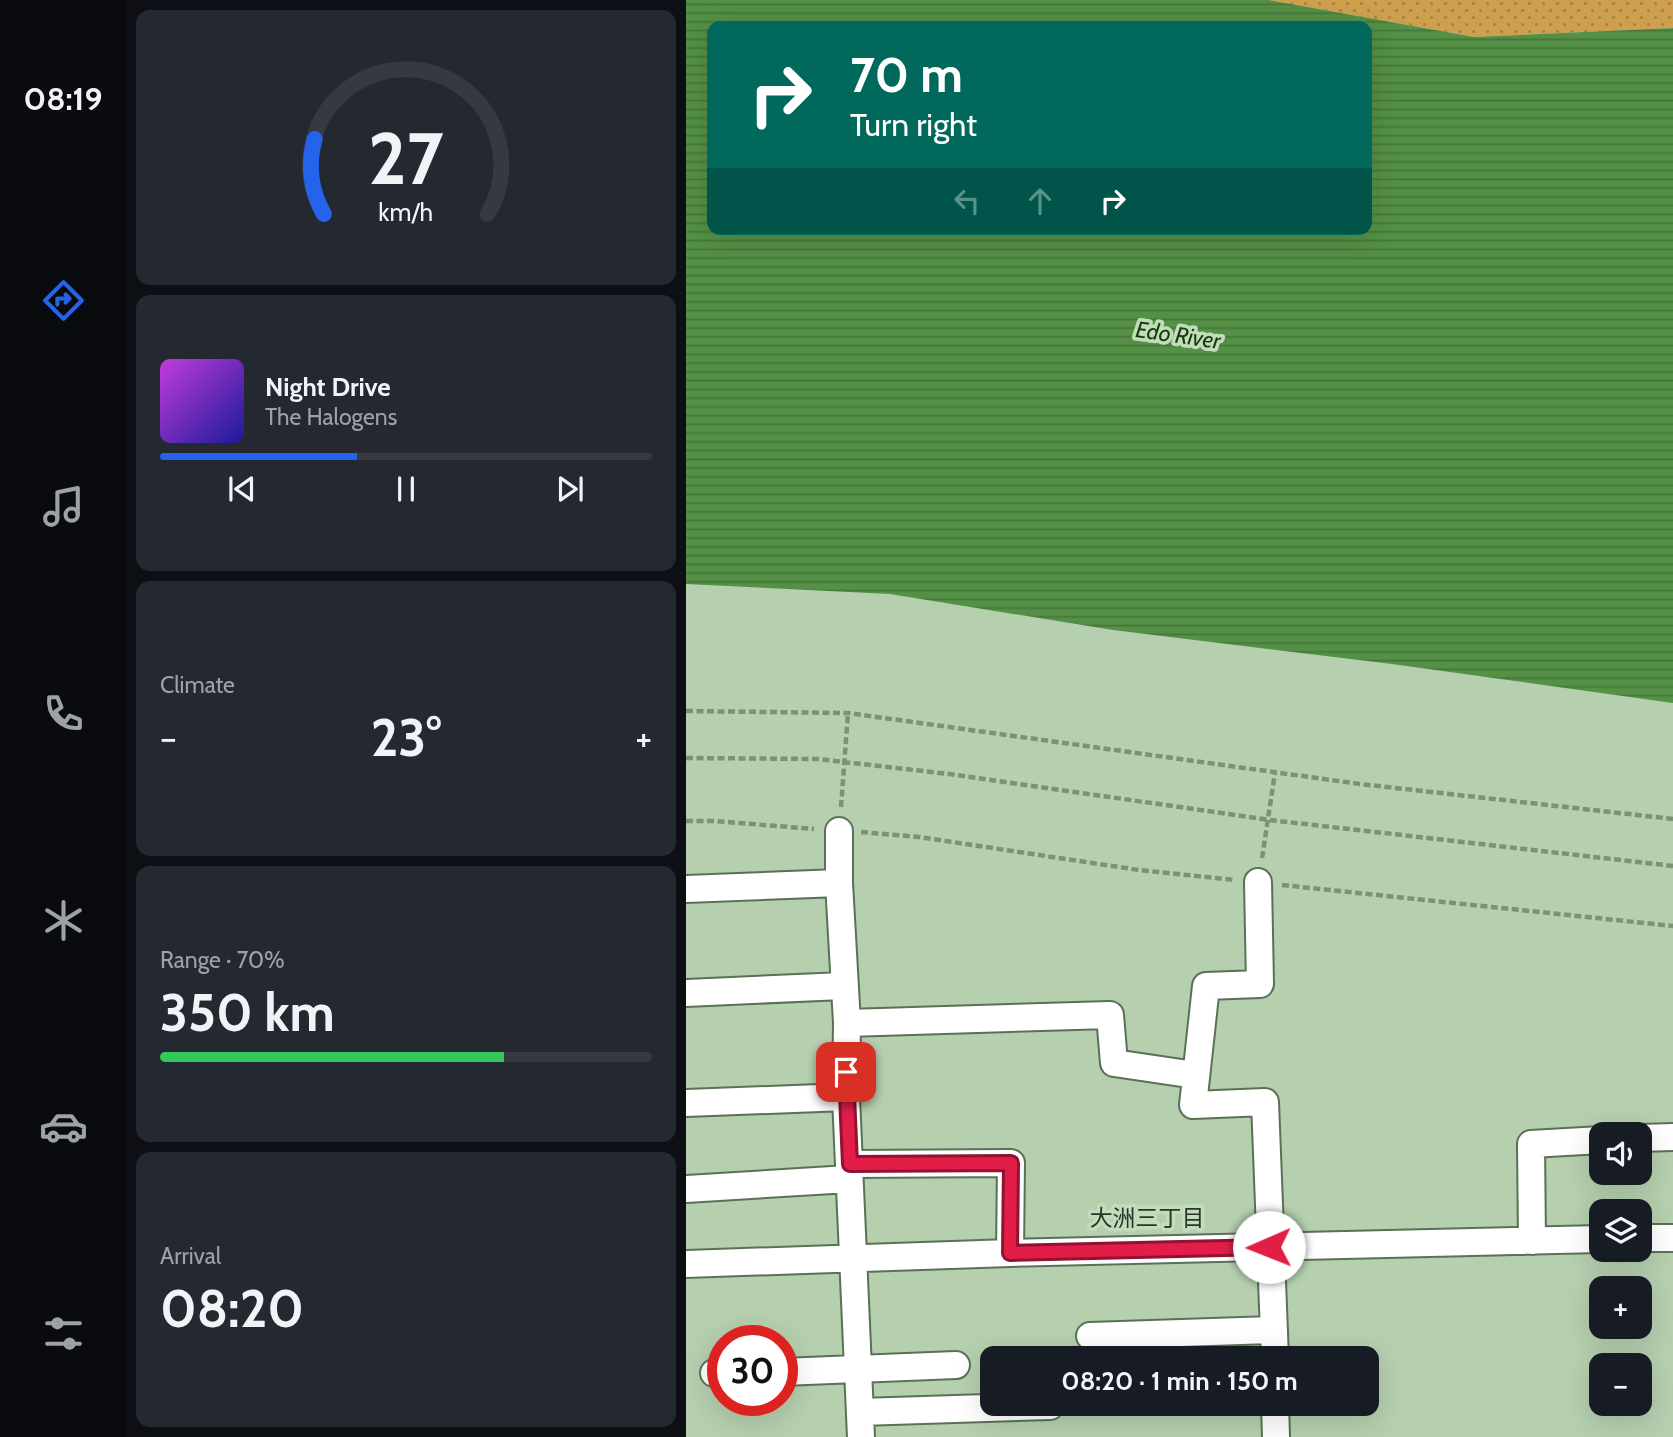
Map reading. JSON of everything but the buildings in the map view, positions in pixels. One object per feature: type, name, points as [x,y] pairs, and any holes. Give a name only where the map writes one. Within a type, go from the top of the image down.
[{"type":"street","points":[[839,831],[843,986],[847,1023],[846,1097],[860,1425],[980,1413]]},
{"type":"street","points":[[1258,882],[1260,984],[1206,986],[1193,1105],[1265,1102],[1275,1346]]},
{"type":"street","points":[[686,889],[839,883]]},
{"type":"street","points":[[686,993],[843,986]]},
{"type":"street","points":[[847,1023],[1110,1016],[1114,1063],[1195,1074]]},
{"type":"street","points":[[686,1103],[846,1097]]},
{"type":"street","points":[[1652,1138],[1673,1137]]},
{"type":"street","points":[[1532,1241],[1531,1143],[1589,1141]]},
{"type":"street","points":[[686,1189],[850,1171],[1011,1163],[1010,1253]]},
{"type":"street","points":[[1652,1238],[1673,1238]]},
{"type":"street","points":[[686,1264],[1010,1253],[1589,1239]]},
{"type":"street","points":[[1090,1336],[1274,1330]]},
{"type":"street","points":[[798,1372],[956,1365]]},
{"type":"street","points":[[1275,1416],[1276,1437]]},
{"type":"path","points":[[686,711],[848,713],[1275,773],[1673,819]]},
{"type":"path","points":[[839,831],[848,713]]},
{"type":"path","points":[[686,758],[818,759],[975,777],[1270,820],[1673,866]]},
{"type":"path","points":[[1258,882],[1270,820],[1275,773]]},
{"type":"path","points":[[686,821],[919,836],[1139,870],[1673,926]]},
{"type":"shaded area","points":[[1269,0],[1673,0],[1673,28],[1474,37]]},
{"type":"water","name":"Edo River","points":[[686,0],[1269,0],[1474,37],[1673,28],[1673,703],[1392,664],[1113,630],[890,594],[686,584]]},
{"type":"district","name":"大洲三丁目","points":[[1147,1218]]},
{"type":"route","points":[[846,1072],[850,1164],[1011,1163],[1010,1253],[1269,1247]]}]
